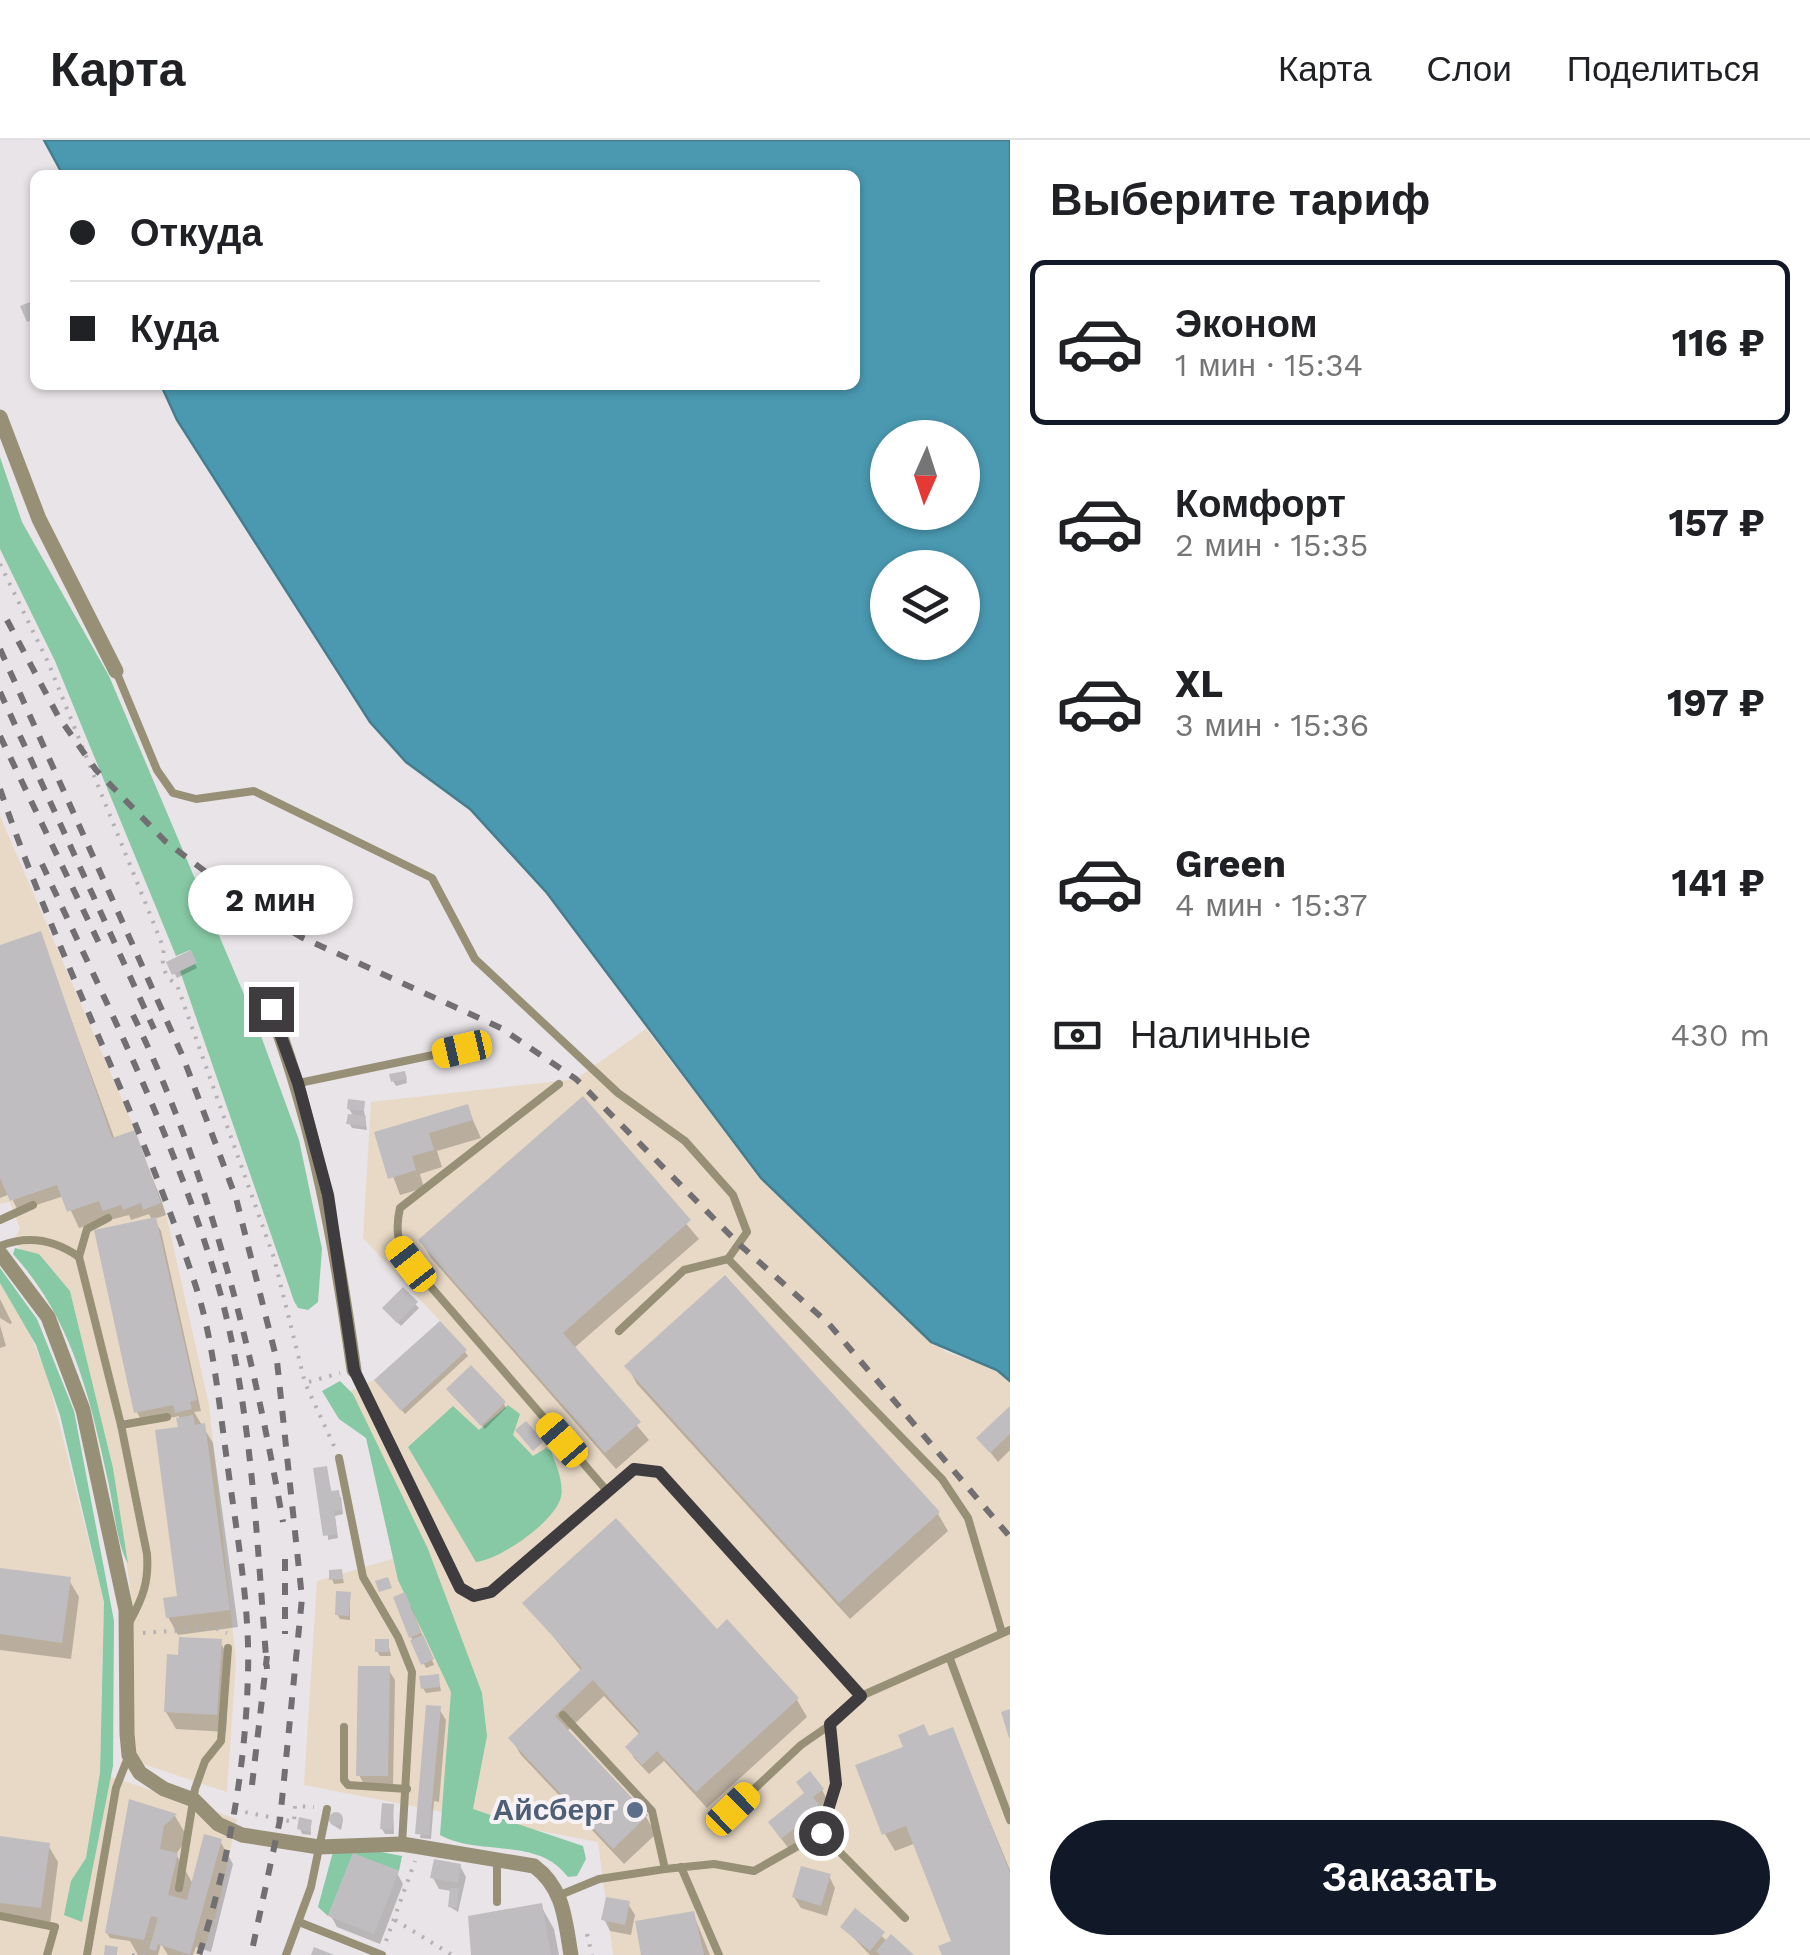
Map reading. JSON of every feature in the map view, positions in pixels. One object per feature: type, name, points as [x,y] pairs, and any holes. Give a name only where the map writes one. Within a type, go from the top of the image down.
[{"type":"street","points":[[0,417],[39,519],[116,670]]},
{"type":"street","points":[[271,1009],[298,1083],[328,1195],[354,1370]]},
{"type":"street","points":[[0,1249],[48,1317],[83,1410],[128,1624],[128,1755],[140,1773],[164,1789],[194,1800],[230,1831],[319,1848],[410,1846],[534,1866],[548,1876],[560,1896],[571,1955]]},
{"type":"lane","points":[[116,670],[156,770],[173,793],[196,799],[254,791],[432,878],[475,959],[618,1093],[684,1140],[733,1195],[747,1232],[728,1259],[684,1270],[619,1330]]},
{"type":"lane","points":[[298,1083],[462,1049]]},
{"type":"lane","points":[[559,1084],[400,1208],[395,1228],[398,1246],[425,1280],[608,1492]]},
{"type":"lane","points":[[0,1220],[32,1206]]},
{"type":"lane","points":[[108,1218],[87,1228],[79,1257],[121,1425],[149,1575],[144,1596],[128,1624]]},
{"type":"lane","points":[[0,1249],[14,1240],[48,1241],[79,1257]]},
{"type":"lane","points":[[728,1259],[942,1479],[968,1518],[1006,1632],[861,1696],[733,1809]]},
{"type":"lane","points":[[354,1370],[460,1588],[474,1596],[491,1592],[634,1469],[659,1472],[861,1696]]},
{"type":"lane","points":[[121,1425],[167,1418]]},
{"type":"lane","points":[[339,1458],[363,1578],[398,1637],[412,1672],[407,1789],[410,1846]]},
{"type":"lane","points":[[180,1888],[194,1800],[205,1760],[222,1740],[228,1648]]},
{"type":"lane","points":[[950,1659],[1010,1820]]},
{"type":"lane","points":[[563,1715],[652,1811],[665,1868]]},
{"type":"lane","points":[[560,1896],[599,1879],[665,1868],[714,1864],[754,1870],[821,1833],[836,1784],[830,1724]]},
{"type":"lane","points":[[344,1727],[344,1780],[348,1785],[407,1789]]},
{"type":"lane","points":[[87,1955],[116,1788],[128,1755]]},
{"type":"lane","points":[[286,1955],[300,1922],[327,1810]]},
{"type":"lane","points":[[821,1833],[905,1918]]},
{"type":"lane","points":[[497,1860],[498,1902]]},
{"type":"lane","points":[[681,1868],[719,1955]]},
{"type":"lane","points":[[0,1916],[55,1927],[47,1955]]},
{"type":"lane","points":[[300,1922],[382,1954]]},
{"type":"path","points":[[0,564],[48,662],[164,949],[162,963],[167,978],[177,984],[274,1258],[304,1383],[339,1458]]},
{"type":"path","points":[[304,1383],[354,1370]]},
{"type":"path","points":[[157,1632],[225,1630],[228,1648]]},
{"type":"path","points":[[221,1807],[294,1822],[295,1806],[327,1810]]},
{"type":"path","points":[[382,1954],[413,1876],[410,1846]]},
{"type":"path","points":[[394,1920],[452,1955]]},
{"type":"path","points":[[144,1952],[153,1921]]},
{"type":"path","points":[[132,1955],[152,1955]]},
{"type":"shaded area","points":[[0,816],[135,1130],[166,1214],[209,1405],[236,1662],[227,1792],[134,1761],[128,1624],[131,1594],[113,1468],[70,1291],[39,1254],[21,1250],[14,1240],[20,1229],[10,1202],[0,1204]]},
{"type":"shaded area","points":[[646,1029],[761,1178],[946,1352],[997,1370],[1010,1381],[1010,1955],[613,1955],[598,1842],[304,1785],[317,1581],[399,1557],[370,1448],[348,1392],[374,1380],[440,1321],[363,1238],[371,1102],[576,1079]]},
{"type":"shaded area","points":[[0,1283],[26,1325],[47,1375],[104,1602],[100,1773],[237,1819],[217,1911],[202,1955],[0,1955]]},
{"type":"green space","points":[[0,457],[22,522],[109,676],[257,1025],[299,1140],[322,1249],[318,1302],[308,1310],[298,1308],[294,1301],[180,971],[196,962],[190,950],[176,956],[55,661],[0,549]]},
{"type":"green space","points":[[15,1248],[39,1254],[70,1291],[113,1468],[128,1564],[76,1360],[50,1305],[13,1254]]},
{"type":"green space","points":[[0,1268],[37,1319],[74,1411],[114,1621],[113,1766],[82,1922],[64,1915],[71,1881],[86,1858],[100,1773],[104,1602],[60,1415],[36,1345],[0,1283]]},
{"type":"green space","points":[[340,1381],[353,1394],[428,1549],[482,1693],[487,1736],[473,1809],[583,1846],[586,1859],[577,1876],[568,1877],[556,1864],[525,1851],[473,1845],[440,1835],[451,1692],[398,1580],[366,1438],[339,1419],[322,1391]]},
{"type":"green space","points":[[508,1405],[520,1414],[513,1435],[533,1456],[546,1448],[551,1451],[561,1497],[557,1507],[525,1538],[498,1555],[476,1562],[408,1447],[453,1406],[479,1430]]},
{"type":"green space","points":[[344,1845],[402,1856],[399,1871],[353,1854],[328,1916],[318,1907],[334,1848]]},
{"type":"water","points":[[44,140],[1010,140],[1010,1381],[997,1370],[931,1342],[761,1178],[547,893],[470,809],[406,762],[370,722],[177,420],[163,390],[860,390],[860,170],[60,170]]},
{"type":"building","points":[[30,302],[30,321],[27,322],[20,306]]},
{"type":"building","points":[[41,931],[112,1138],[135,1130],[161,1203],[143,1210],[141,1203],[123,1210],[121,1205],[103,1211],[99,1201],[67,1212],[57,1185],[10,1201],[0,1178],[0,945]]},
{"type":"building","points":[[191,950],[197,963],[172,975],[166,962]]},
{"type":"building","points":[[405,1071],[407,1079],[391,1082],[389,1074]]},
{"type":"building","points":[[583,1096],[691,1220],[563,1333],[641,1422],[605,1453],[418,1240]]},
{"type":"building","points":[[348,1099],[365,1101],[364,1111],[347,1109]]},
{"type":"building","points":[[468,1104],[473,1120],[429,1133],[434,1150],[412,1156],[416,1170],[388,1179],[374,1132]]},
{"type":"building","points":[[348,1114],[366,1116],[365,1126],[346,1124]]},
{"type":"building","points":[[156,1217],[197,1400],[190,1402],[192,1409],[175,1413],[173,1405],[134,1413],[94,1230]]},
{"type":"building","points":[[725,1275],[940,1512],[839,1603],[624,1366]]},
{"type":"building","points":[[403,1287],[418,1302],[397,1323],[382,1308]]},
{"type":"building","points":[[440,1321],[467,1350],[401,1411],[374,1380]]},
{"type":"building","points":[[471,1365],[506,1402],[481,1426],[446,1389]]},
{"type":"building","points":[[1010,1406],[1010,1434],[990,1453],[976,1438]]},
{"type":"building","points":[[193,1415],[195,1425],[205,1423],[230,1610],[166,1618],[163,1598],[177,1596],[155,1430],[178,1427],[176,1418]]},
{"type":"building","points":[[526,1421],[544,1441],[533,1451],[515,1430]]},
{"type":"building","points":[[327,1466],[331,1491],[339,1490],[342,1510],[334,1511],[337,1534],[323,1536],[313,1468]]},
{"type":"building","points":[[616,1518],[717,1629],[727,1619],[799,1698],[696,1792],[657,1751],[642,1765],[625,1747],[640,1732],[593,1680],[555,1716],[648,1815],[613,1849],[508,1738],[582,1668],[522,1603]]},
{"type":"building","points":[[0,1568],[71,1577],[62,1643],[0,1634]]},
{"type":"building","points":[[342,1569],[343,1579],[329,1580],[329,1570]]},
{"type":"building","points":[[388,1577],[392,1588],[379,1592],[375,1581]]},
{"type":"building","points":[[336,1591],[351,1592],[349,1616],[335,1615]]},
{"type":"building","points":[[405,1592],[421,1633],[409,1638],[393,1597]]},
{"type":"building","points":[[423,1635],[434,1659],[421,1665],[410,1640]]},
{"type":"building","points":[[179,1637],[222,1639],[217,1715],[164,1712],[167,1654],[178,1655]]},
{"type":"building","points":[[375,1639],[389,1639],[389,1652],[375,1652]]},
{"type":"building","points":[[358,1666],[390,1666],[388,1776],[356,1776]]},
{"type":"building","points":[[439,1674],[440,1687],[421,1689],[419,1676]]},
{"type":"building","points":[[426,1705],[441,1706],[429,1835],[415,1834]]},
{"type":"building","points":[[1010,1709],[1010,1738],[1009,1738],[1001,1712]]},
{"type":"building","points":[[924,1724],[929,1736],[953,1727],[1010,1873],[1010,1955],[942,1955],[938,1946],[951,1941],[906,1826],[882,1835],[855,1765],[903,1747],[898,1735]]},
{"type":"building","points":[[810,1771],[824,1789],[813,1797],[821,1807],[781,1839],[768,1822],[804,1793],[796,1782]]},
{"type":"building","points":[[129,1799],[177,1814],[164,1826],[160,1849],[178,1853],[168,1895],[187,1900],[204,1834],[222,1839],[190,1955],[158,1944],[156,1951],[149,1949],[158,1918],[151,1916],[144,1940],[105,1933]]},
{"type":"building","points":[[382,1803],[394,1804],[392,1830],[380,1829]]},
{"type":"building","points":[[336,1812],[343,1819],[336,1826],[329,1819]]},
{"type":"building","points":[[299,1817],[312,1820],[310,1832],[297,1829]]},
{"type":"building","points":[[0,1836],[50,1843],[41,1908],[0,1903]]},
{"type":"building","points":[[353,1853],[399,1871],[374,1934],[328,1916]]},
{"type":"building","points":[[434,1859],[461,1864],[458,1883],[430,1878]]},
{"type":"building","points":[[801,1866],[831,1874],[821,1906],[792,1897]]},
{"type":"building","points":[[450,1888],[459,1888],[457,1908],[448,1907]]},
{"type":"building","points":[[606,1897],[630,1901],[625,1925],[601,1920]]},
{"type":"building","points":[[542,1903],[551,1955],[471,1955],[468,1916]]},
{"type":"building","points":[[855,1908],[885,1932],[870,1951],[840,1927]]},
{"type":"building","points":[[694,1911],[704,1955],[641,1955],[635,1921]]},
{"type":"building","points":[[891,1934],[914,1955],[880,1955],[876,1951]]},
{"type":"building","points":[[105,1945],[118,1947],[117,1955],[104,1955]]},
{"type":"building","points":[[314,1947],[334,1955],[311,1955]]},
{"type":"railway","points":[[7,620],[58,716],[96,770],[165,841],[256,910],[301,937],[501,1028],[576,1079],[740,1245],[829,1324],[1010,1537]]},
{"type":"railway","points":[[0,649],[183,1057],[236,1198],[277,1361],[302,1598],[280,1820],[251,1955]]},
{"type":"railway","points":[[0,692],[154,1029]]},
{"type":"railway","points":[[0,736],[99,943]]},
{"type":"railway","points":[[0,789],[175,1226],[197,1290],[212,1353],[242,1567],[248,1672],[234,1816],[199,1955]]},
{"type":"railway","points":[[42,864],[160,1124],[218,1285],[246,1426],[267,1669]]},
{"type":"railway","points":[[133,1015],[185,1137],[225,1263],[257,1392],[283,1522]]},
{"type":"railway","points":[[285,1559],[285,1634]]},
{"type":"railway","points":[[252,1785],[267,1656]]},
{"type":"place","name":"Айсберг","points":[[635,1810]]},
{"type":"route","points":[[271,1009],[298,1083],[328,1195],[359,1386],[460,1588],[474,1596],[491,1592],[634,1469],[659,1472],[861,1696],[830,1724],[836,1784],[821,1833]]}]
